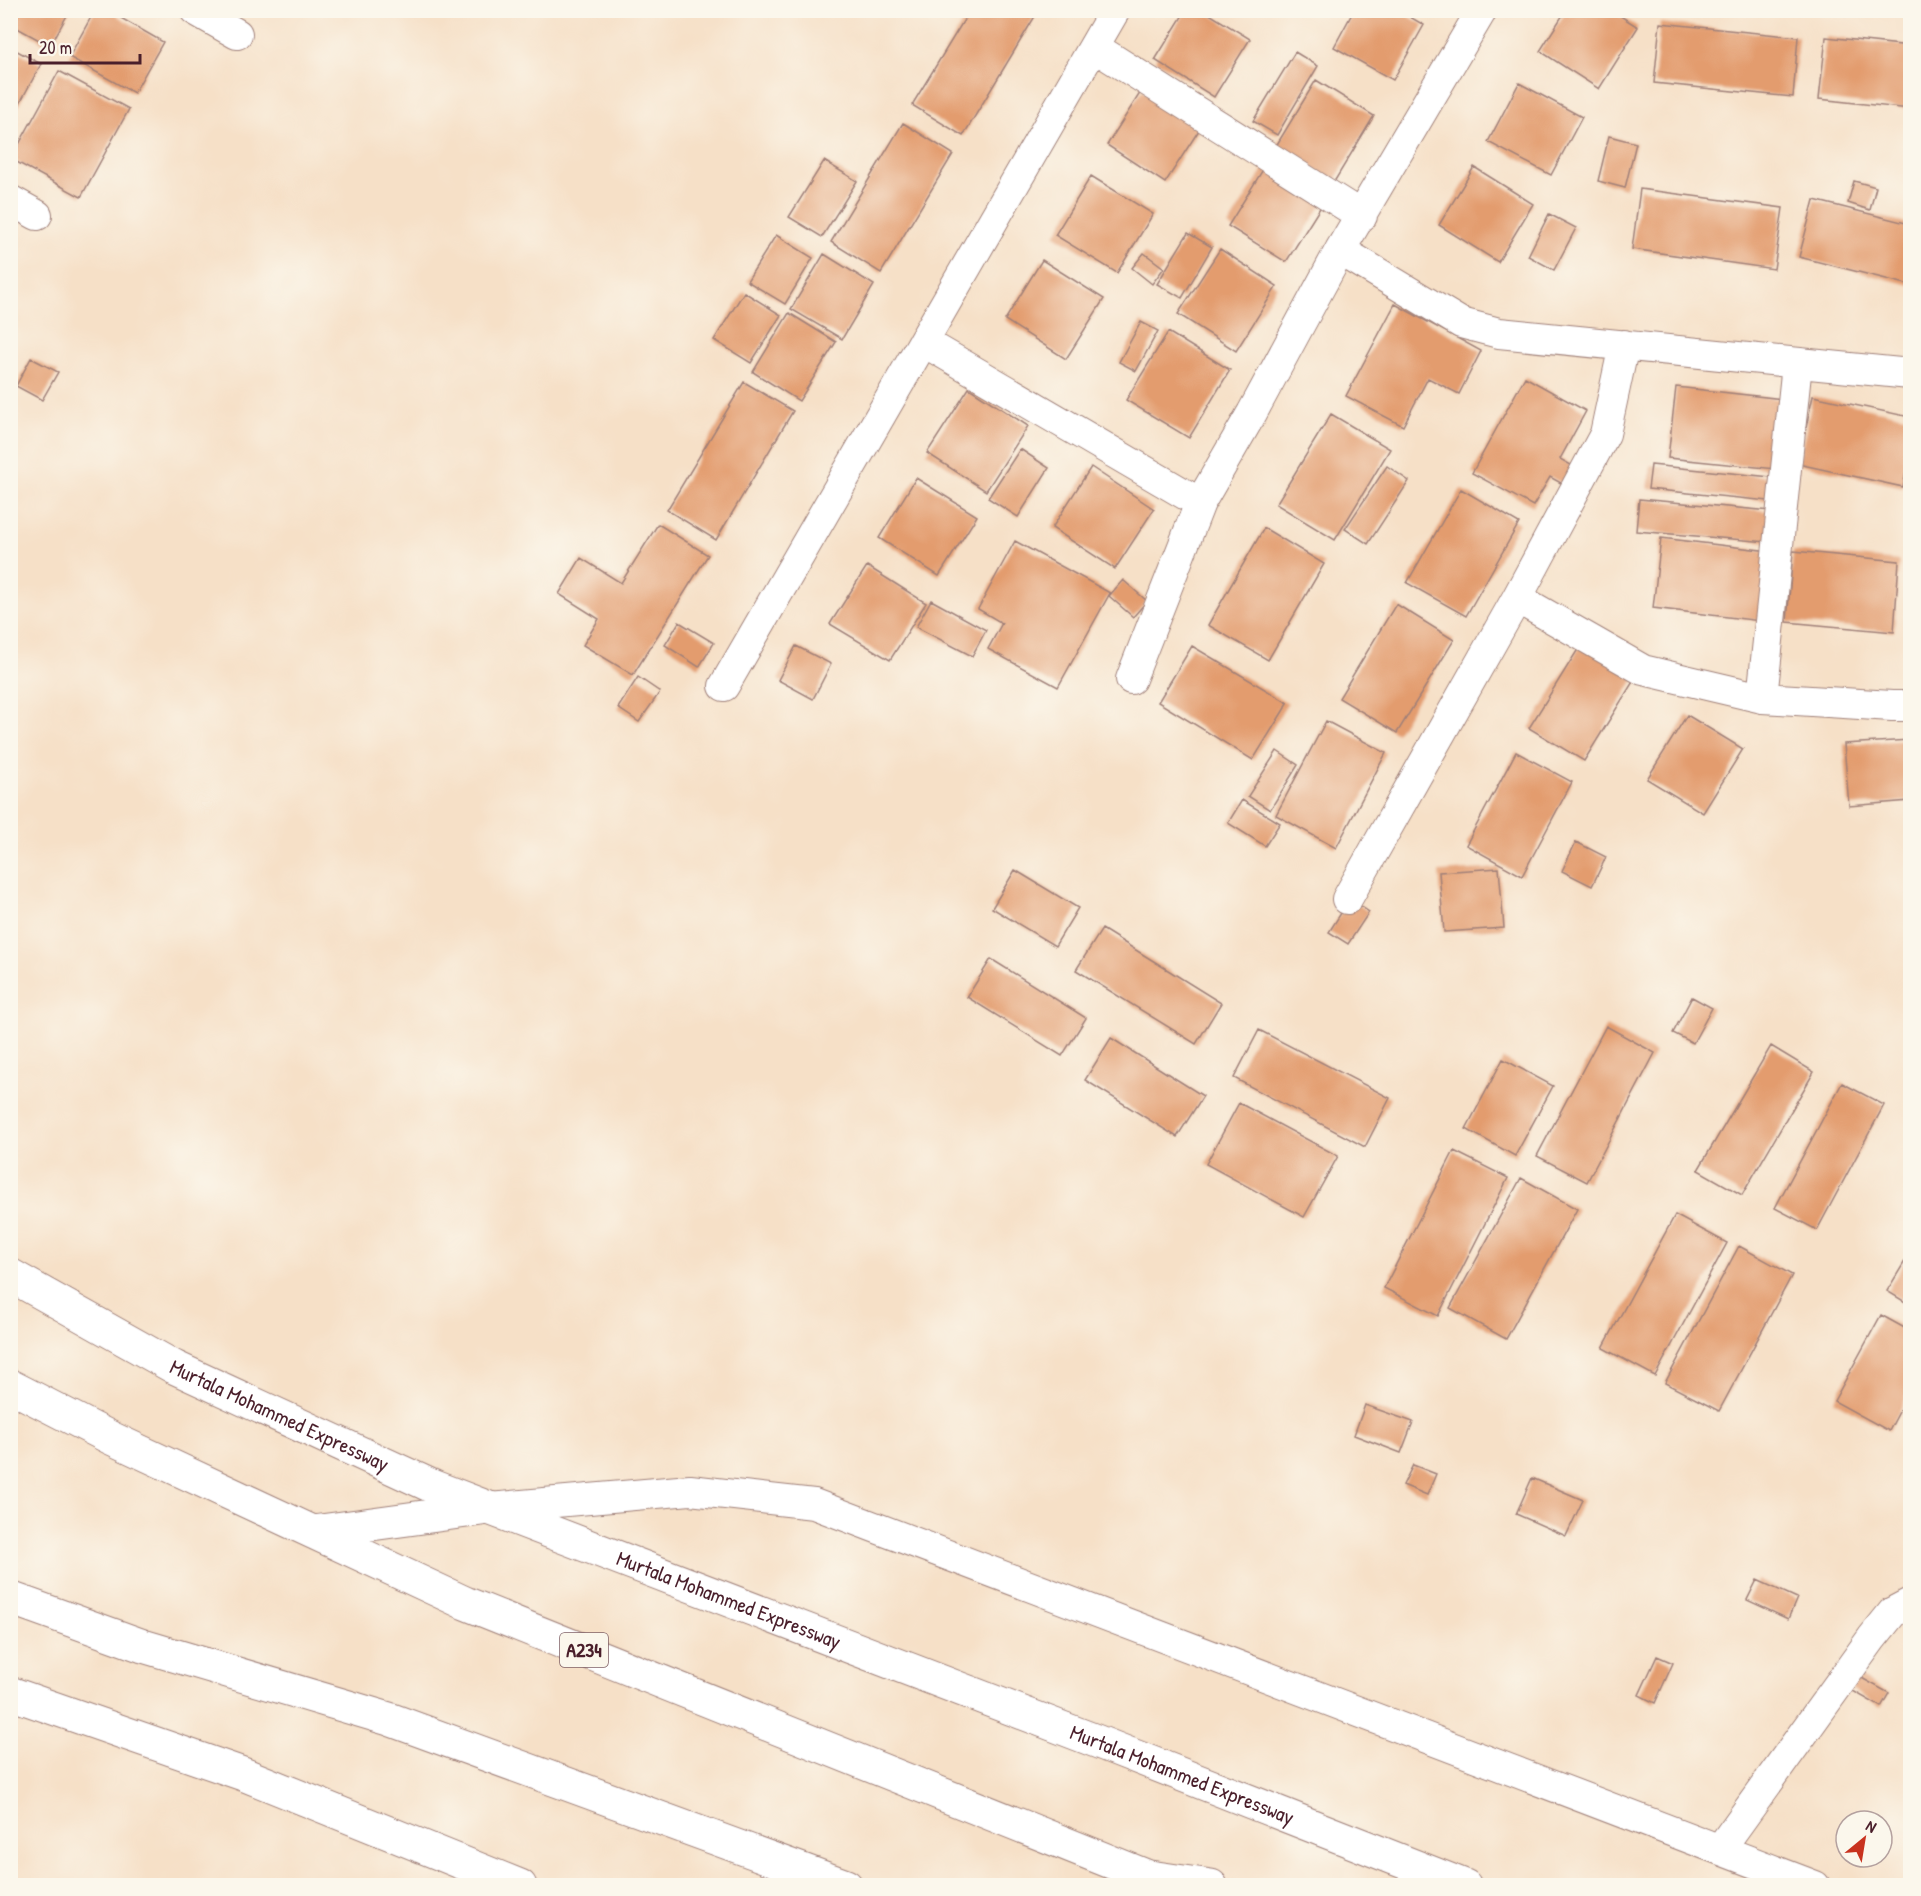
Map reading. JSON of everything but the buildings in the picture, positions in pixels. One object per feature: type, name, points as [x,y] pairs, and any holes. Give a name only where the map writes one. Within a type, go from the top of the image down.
[{"type":"highway","name":"Murtala Mohammed Expressway","points":[[10,1275],[174,1367],[434,1487],[1107,1745],[1465,1886]]},
{"type":"highway","name":"A234","points":[[10,1386],[111,1438],[465,1603],[1160,1881]]},
{"type":"highway","points":[[313,1532],[489,1508]]},
{"type":"highway","points":[[10,1598],[143,1646],[389,1719],[846,1886]]},
{"type":"highway","points":[[10,1693],[243,1774],[520,1886]]},
{"type":"highway","points":[[1160,1881],[1211,1886]]},
{"type":"street","points":[[195,10],[237,34]]},
{"type":"street","points":[[724,686],[1115,10]]},
{"type":"street","points":[[1131,679],[1200,503],[1252,413],[1340,250],[1482,10]]},
{"type":"street","points":[[1094,47],[1362,216]]},
{"type":"street","points":[[10,200],[37,215]]},
{"type":"street","points":[[1340,250],[1461,323],[1499,333],[1911,374]]},
{"type":"street","points":[[924,342],[1200,503]]},
{"type":"street","points":[[1347,899],[1517,598],[1605,434],[1624,345]]},
{"type":"street","points":[[1762,698],[1797,364]]},
{"type":"street","points":[[1517,598],[1643,670],[1762,698],[1911,706]]},
{"type":"street","points":[[489,1508],[690,1490],[814,1504],[1815,1886]]},
{"type":"street","points":[[1720,1850],[1872,1638],[1893,1612],[1911,1603]]}]
